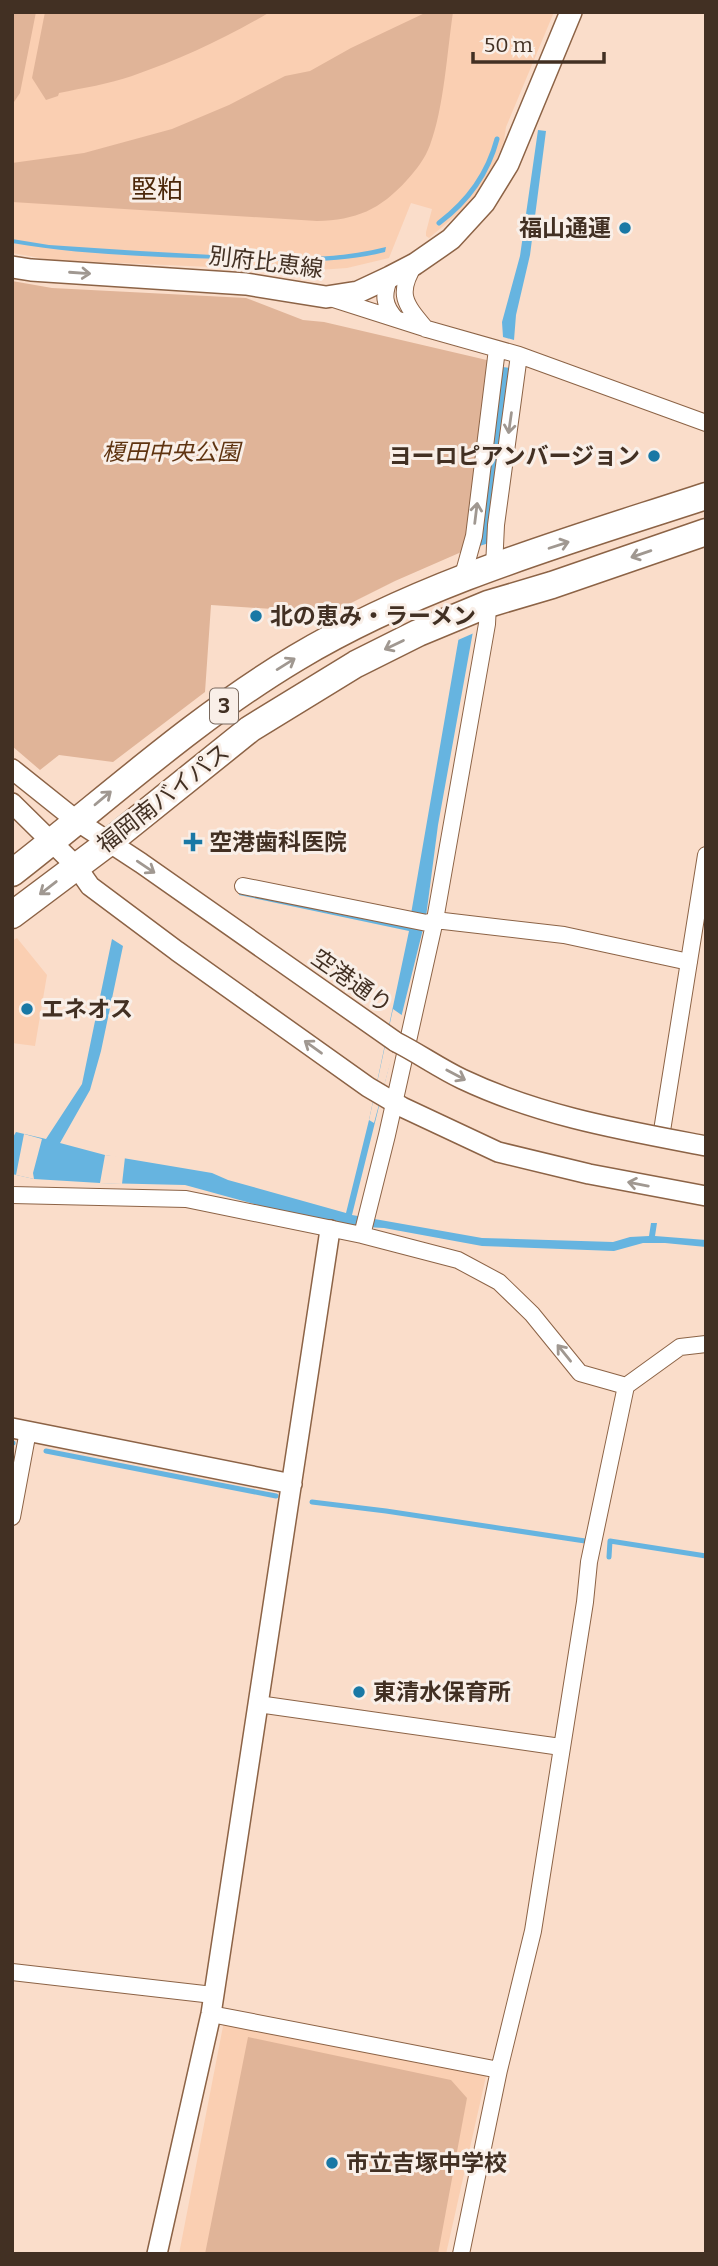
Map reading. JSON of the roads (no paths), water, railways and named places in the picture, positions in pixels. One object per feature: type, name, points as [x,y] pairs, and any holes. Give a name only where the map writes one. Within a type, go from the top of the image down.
[{"type":"highway","name":"福岡南バイパス","points":[[12,873],[199,724],[269,675],[339,634],[404,602],[462,579],[706,496]]},
{"type":"highway","name":"福岡南バイパス","points":[[12,915],[108,843],[217,754],[281,709],[356,664],[418,633],[488,604],[706,532]]},
{"type":"main road","name":"別府比恵線","points":[[12,267],[246,284],[326,297],[358,292],[415,264],[451,239],[469,222],[497,184],[517,144],[571,12]]},
{"type":"street","points":[[415,264],[408,276],[404,296],[427,329]]},
{"type":"street","points":[[390,276],[384,300],[389,312],[396,319]]},
{"type":"street","points":[[326,297],[519,355],[706,423]]},
{"type":"street","points":[[462,579],[474,536],[497,349]]},
{"type":"street","points":[[494,567],[496,525],[519,355]]},
{"type":"street","points":[[364,1226],[394,1102],[431,921],[487,624],[488,604]]},
{"type":"street","name":"空港通り","points":[[12,769],[76,821],[141,863],[381,1032],[462,1079],[530,1105],[602,1127],[706,1146]]},
{"type":"street","points":[[12,803],[53,841],[90,886],[368,1087],[394,1102],[498,1152],[589,1174],[706,1196]]},
{"type":"street","points":[[662,1138],[706,855]]},
{"type":"street","points":[[243,886],[407,919],[564,935],[689,962]]},
{"type":"street","points":[[12,1195],[186,1199],[330,1230],[364,1226],[458,1260],[499,1282],[532,1314],[580,1373],[626,1386]]},
{"type":"street","points":[[157,2254],[212,2004],[330,1230]]},
{"type":"street","points":[[461,2254],[499,2070],[533,1931],[589,1562],[626,1386],[680,1347],[706,1344]]},
{"type":"street","points":[[12,1517],[20,1430],[292,1485]]},
{"type":"street","points":[[258,1704],[561,1747]]},
{"type":"street","points":[[12,1972],[212,2004],[499,2070]]},
{"type":"water","points":[[538,130],[546,131],[530,255],[516,315],[514,340],[503,337],[502,322],[520,256]]},
{"type":"water","points":[[12,239],[49,245],[270,257],[328,256],[386,247],[385,252],[346,259],[286,261],[92,253],[12,243]]},
{"type":"water","points":[[503,367],[511,368],[489,543],[438,825],[426,917],[352,1215],[482,1238],[613,1242],[630,1237],[649,1236],[651,1223],[657,1223],[655,1236],[706,1240],[706,1247],[643,1243],[614,1251],[482,1246],[384,1228],[331,1225],[185,1185],[34,1179],[12,1174],[12,1139],[16,1132],[46,1139],[82,1084],[112,939],[123,946],[101,1051],[90,1090],[60,1143],[105,1155],[212,1173],[228,1180],[346,1213],[369,1120],[409,931],[239,895],[239,889],[411,914]]},
{"type":"waterway","points":[[439,223],[459,206],[475,186],[488,164],[497,139]]},
{"type":"waterway","points":[[46,1451],[276,1496]]},
{"type":"waterway","points":[[312,1502],[585,1541]]},
{"type":"waterway","points":[[609,1557],[610,1541],[706,1556]]},
{"type":"place","name":"福山通運","points":[[625,228]]},
{"type":"place","name":"ヨーロピアンバージョン","points":[[654,456]]},
{"type":"place","name":"北の恵み・ラーメン","points":[[256,616]]},
{"type":"place","name":"空港歯科医院","points":[[193,842]]},
{"type":"place","name":"エネオス","points":[[27,1009]]},
{"type":"place","name":"東清水保育所","points":[[359,1692]]},
{"type":"place","name":"市立吉塚中学校","points":[[332,2163]]},
{"type":"district","name":"堅粕","points":[[157,189]]},
{"type":"park label","name":"榎田中央公園","points":[[171,452]]}]
